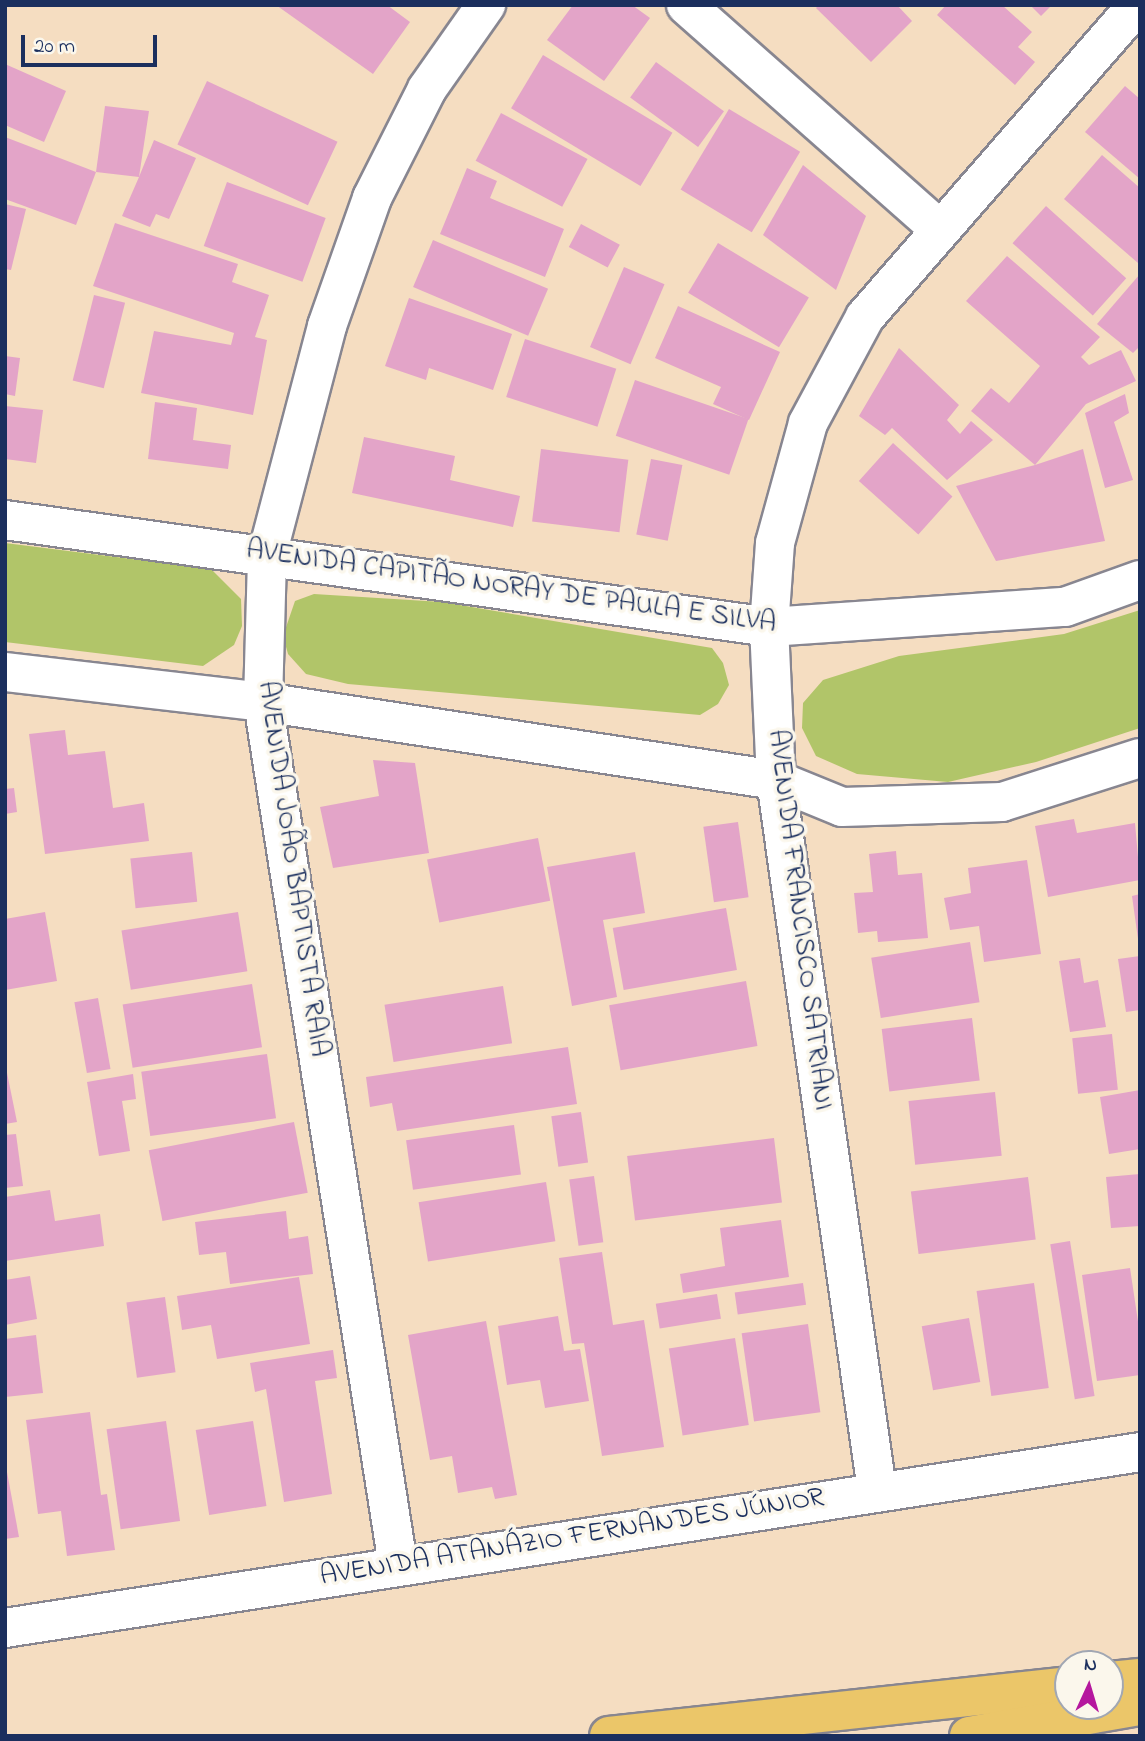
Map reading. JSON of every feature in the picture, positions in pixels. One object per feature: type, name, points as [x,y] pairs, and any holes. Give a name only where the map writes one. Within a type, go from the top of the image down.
[{"type":"highway","points":[[609,1736],[1054,1688]]},
{"type":"highway","points":[[969,1736],[1140,1706]]},
{"type":"street","name":"AVENIDA JOÃO BAPTISTA RAIA","points":[[398,1565],[263,702],[267,555],[327,326],[372,198],[427,89],[486,5]]},
{"type":"street","points":[[686,5],[938,228]]},
{"type":"street","name":"AVENIDA FRANCISCO SATRIANI","points":[[877,1490],[776,779],[769,627],[775,543],[808,423],[865,317],[938,228],[1137,5]]},
{"type":"street","name":"AVENIDA CAPITÃO NORAY DE PAULA E SILVA","points":[[5,520],[769,627],[1065,607],[1140,580]]},
{"type":"street","points":[[5,672],[263,702],[776,779],[842,807],[1003,802],[1140,758]]},
{"type":"street","name":"AVENIDA ATANÁZIO FERNANDES JÚNIOR","points":[[5,1628],[877,1490],[1140,1452]]},
{"type":"green space","points":[[5,543],[211,569],[241,599],[242,626],[234,645],[203,666],[5,642]]},
{"type":"green space","points":[[314,594],[442,602],[712,648],[723,663],[729,685],[718,704],[700,715],[348,684],[306,674],[288,654],[283,636],[295,601]]},
{"type":"green space","points":[[1140,610],[1140,728],[1036,762],[948,782],[857,774],[816,756],[802,728],[803,703],[823,680],[899,656],[1064,634]]},
{"type":"building","points":[[276,5],[387,5],[410,22],[373,74]]},
{"type":"building","points":[[573,5],[632,5],[650,18],[604,81],[547,40]]},
{"type":"building","points":[[819,5],[897,5],[912,21],[871,62],[816,8]]},
{"type":"building","points":[[946,5],[1002,5],[1032,32],[1018,47],[1035,62],[1015,85],[937,15]]},
{"type":"building","points":[[1030,5],[1052,5],[1041,16]]},
{"type":"building","points":[[543,55],[672,133],[640,186],[511,108]]},
{"type":"building","points":[[656,62],[724,111],[698,147],[630,98]]},
{"type":"building","points":[[5,64],[66,91],[44,142],[5,125]]},
{"type":"building","points":[[207,81],[338,142],[308,205],[177,144]]},
{"type":"building","points":[[1125,86],[1140,99],[1140,179],[1085,132]]},
{"type":"building","points":[[105,106],[149,111],[139,177],[96,172]]},
{"type":"building","points":[[729,109],[800,152],[752,232],[681,190]]},
{"type":"building","points":[[501,113],[588,159],[562,207],[476,161]]},
{"type":"building","points":[[5,137],[96,172],[76,225],[5,199]]},
{"type":"building","points":[[154,140],[196,158],[169,219],[156,214],[150,227],[122,216]]},
{"type":"building","points":[[1102,155],[1140,188],[1138,263],[1064,199]]},
{"type":"building","points":[[803,165],[866,216],[836,290],[763,235]]},
{"type":"building","points":[[467,168],[497,181],[490,198],[564,229],[545,277],[440,234]]},
{"type":"building","points":[[227,182],[326,218],[302,282],[204,246]]},
{"type":"building","points":[[5,204],[26,209],[11,270],[5,269]]},
{"type":"building","points":[[1046,206],[1126,278],[1093,315],[1013,243]]},
{"type":"building","points":[[115,223],[238,264],[232,282],[269,295],[255,337],[267,340],[253,415],[141,393],[154,331],[231,345],[234,333],[93,286]]},
{"type":"building","points":[[581,224],[620,245],[608,268],[569,247]]},
{"type":"building","points":[[433,240],[548,289],[528,336],[413,287]]},
{"type":"building","points":[[718,243],[809,298],[779,347],[688,293]]},
{"type":"building","points":[[1007,256],[1100,337],[1081,357],[1089,365],[1121,350],[1136,381],[1086,404],[1035,465],[971,411],[991,388],[1009,403],[1040,366],[966,301]]},
{"type":"building","points":[[624,267],[665,284],[631,364],[590,347]]},
{"type":"building","points":[[1140,274],[1140,346],[1133,353],[1097,324]]},
{"type":"building","points":[[94,295],[125,303],[104,388],[73,380]]},
{"type":"building","points":[[409,298],[512,334],[493,390],[429,368],[426,380],[385,366]]},
{"type":"building","points":[[678,306],[780,352],[749,420],[713,404],[721,387],[655,358]]},
{"type":"building","points":[[525,339],[616,369],[597,427],[506,397]]},
{"type":"building","points":[[899,348],[959,405],[947,420],[960,434],[971,421],[993,440],[947,480],[892,428],[885,435],[859,416]]},
{"type":"building","points":[[5,356],[20,358],[15,396],[5,394]]},
{"type":"building","points":[[635,380],[748,419],[729,475],[616,436]]},
{"type":"building","points":[[1125,394],[1129,413],[1114,422],[1133,480],[1105,488],[1085,413]]},
{"type":"building","points":[[155,402],[197,408],[193,440],[231,445],[228,469],[148,459]]},
{"type":"building","points":[[5,406],[43,410],[36,463],[5,459]]},
{"type":"building","points":[[364,437],[455,456],[450,480],[520,496],[513,527],[352,493]]},
{"type":"building","points":[[893,443],[952,497],[918,534],[859,481]]},
{"type":"building","points":[[541,449],[628,460],[619,532],[532,521]]},
{"type":"building","points":[[1083,449],[1105,541],[996,561],[956,486]]},
{"type":"building","points":[[651,459],[682,465],[668,541],[636,535]]},
{"type":"building","points":[[65,730],[68,755],[105,751],[113,808],[144,803],[149,841],[45,854],[29,734]]},
{"type":"building","points":[[373,760],[415,763],[429,853],[333,868],[320,807],[379,796]]},
{"type":"building","points":[[14,788],[17,812],[5,814],[5,789]]},
{"type":"building","points":[[1074,819],[1077,833],[1135,823],[1140,880],[1048,897],[1035,826]]},
{"type":"building","points":[[738,822],[749,897],[714,902],[703,827]]},
{"type":"building","points":[[538,838],[550,901],[439,922],[427,860]]},
{"type":"building","points":[[896,851],[898,875],[922,873],[928,938],[878,942],[877,931],[858,933],[854,893],[873,892],[869,854]]},
{"type":"building","points":[[192,852],[197,902],[136,908],[130,858]]},
{"type":"building","points":[[635,852],[645,913],[603,920],[617,997],[572,1006],[547,867]]},
{"type":"building","points":[[1027,860],[1041,954],[984,962],[979,926],[950,930],[944,898],[971,893],[968,868]]},
{"type":"building","points":[[1140,894],[1140,939],[1138,939],[1132,896]]},
{"type":"building","points":[[726,908],[737,970],[624,990],[613,928]]},
{"type":"building","points":[[45,912],[57,981],[5,990],[5,919]]},
{"type":"building","points":[[238,912],[247,971],[131,990],[121,930]]},
{"type":"building","points":[[970,942],[980,1002],[881,1018],[871,958]]},
{"type":"building","points":[[1140,956],[1140,1010],[1126,1012],[1118,959]]},
{"type":"building","points":[[1080,958],[1084,983],[1098,980],[1106,1027],[1070,1032],[1059,961]]},
{"type":"building","points":[[746,981],[757,1046],[621,1070],[609,1005]]},
{"type":"building","points":[[252,984],[262,1047],[133,1068],[123,1004]]},
{"type":"building","points":[[503,986],[512,1043],[394,1062],[384,1005]]},
{"type":"building","points":[[98,998],[111,1069],[87,1073],[74,1002]]},
{"type":"building","points":[[972,1018],[980,1081],[889,1092],[882,1029]]},
{"type":"building","points":[[1112,1034],[1118,1090],[1078,1094],[1072,1038]]},
{"type":"building","points":[[568,1047],[577,1104],[397,1131],[392,1103],[370,1107],[366,1077]]},
{"type":"building","points":[[267,1054],[276,1118],[150,1136],[141,1072]]},
{"type":"building","points":[[5,1063],[17,1122],[5,1124]]},
{"type":"building","points":[[133,1074],[136,1099],[122,1101],[130,1151],[99,1156],[87,1082]]},
{"type":"building","points":[[1140,1090],[1140,1149],[1109,1154],[1100,1097]]},
{"type":"building","points":[[995,1092],[1002,1156],[915,1165],[908,1101]]},
{"type":"building","points":[[581,1112],[588,1163],[558,1167],[551,1116]]},
{"type":"building","points":[[294,1122],[308,1193],[162,1221],[149,1150]]},
{"type":"building","points":[[514,1125],[521,1175],[413,1190],[406,1140]]},
{"type":"building","points":[[16,1134],[23,1186],[5,1188],[5,1135]]},
{"type":"building","points":[[774,1138],[782,1203],[635,1221],[627,1156]]},
{"type":"building","points":[[1140,1174],[1140,1226],[1111,1228],[1106,1177]]},
{"type":"building","points":[[594,1176],[603,1242],[579,1246],[569,1179]]},
{"type":"building","points":[[1028,1177],[1036,1240],[919,1254],[911,1191]]},
{"type":"building","points":[[546,1182],[555,1241],[428,1261],[419,1202]]},
{"type":"building","points":[[50,1190],[55,1221],[100,1214],[104,1246],[5,1261],[5,1197]]},
{"type":"building","points":[[286,1211],[289,1239],[308,1236],[313,1274],[230,1284],[226,1252],[199,1255],[195,1222]]},
{"type":"building","points":[[781,1220],[789,1277],[683,1293],[680,1274],[725,1266],[720,1228]]},
{"type":"building","points":[[1070,1241],[1095,1396],[1075,1399],[1050,1244]]},
{"type":"building","points":[[602,1252],[613,1325],[644,1320],[664,1447],[602,1456],[584,1343],[572,1344],[559,1258]]},
{"type":"building","points":[[1130,1268],[1140,1335],[1140,1375],[1097,1381],[1082,1275]]},
{"type":"building","points":[[30,1276],[37,1319],[5,1325],[5,1280]]},
{"type":"building","points":[[299,1277],[310,1344],[217,1359],[211,1325],[182,1330],[177,1296]]},
{"type":"building","points":[[803,1283],[806,1305],[738,1314],[735,1293]]},
{"type":"building","points":[[1034,1283],[1049,1388],[991,1396],[977,1291]]},
{"type":"building","points":[[717,1294],[721,1319],[660,1328],[656,1304]]},
{"type":"building","points":[[165,1297],[176,1372],[137,1378],[126,1302]]},
{"type":"building","points":[[558,1316],[564,1351],[580,1349],[589,1401],[545,1408],[540,1380],[507,1385],[498,1326]]},
{"type":"building","points":[[969,1318],[980,1382],[933,1390],[922,1326]]},
{"type":"building","points":[[486,1321],[517,1495],[495,1499],[492,1487],[458,1493],[452,1456],[430,1460],[408,1335]]},
{"type":"building","points":[[808,1324],[820,1412],[754,1421],[742,1333]]},
{"type":"building","points":[[36,1335],[43,1393],[5,1397],[5,1339]]},
{"type":"building","points":[[735,1338],[749,1425],[683,1435],[669,1348]]},
{"type":"building","points":[[333,1350],[337,1378],[315,1381],[332,1494],[284,1502],[266,1389],[255,1392],[250,1363]]},
{"type":"building","points":[[90,1412],[101,1495],[107,1494],[115,1550],[67,1556],[61,1511],[38,1514],[26,1420]]},
{"type":"building","points":[[166,1421],[180,1521],[121,1529],[107,1429]]},
{"type":"building","points":[[253,1421],[266,1506],[209,1515],[196,1430]]},
{"type":"building","points":[[5,1461],[19,1537],[5,1539]]}]
